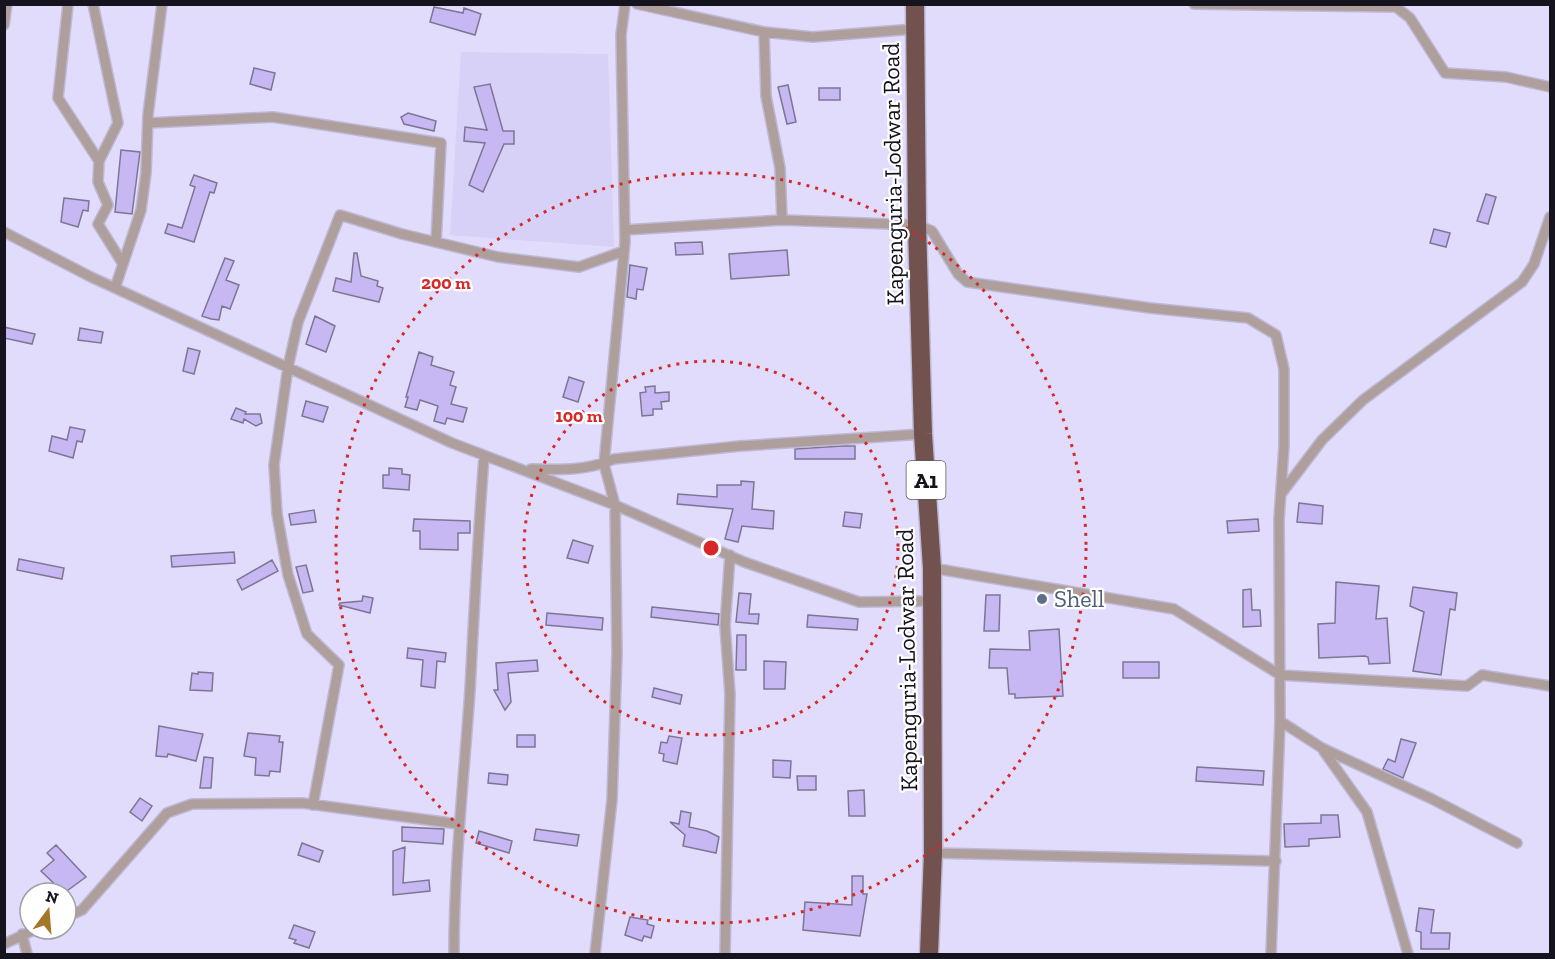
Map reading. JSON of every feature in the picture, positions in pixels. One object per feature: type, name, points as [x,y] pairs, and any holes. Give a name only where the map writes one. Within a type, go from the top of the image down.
[{"type":"highway","name":"Kapenguria-Lodwar Road","points":[[915,4],[917,225],[923,434],[932,568],[933,853],[929,954]]},
{"type":"street","points":[[4,25],[7,4]]},
{"type":"street","points":[[68,4],[58,98],[99,161]]},
{"type":"street","points":[[93,4],[118,123],[99,161],[98,182],[108,205],[98,224],[123,264]]},
{"type":"street","points":[[115,288],[141,210],[148,123],[162,4]]},
{"type":"street","points":[[595,954],[612,800],[617,654],[615,505],[604,464],[625,230],[621,35],[625,4]]},
{"type":"street","points":[[637,4],[764,32],[813,37],[914,29]]},
{"type":"street","points":[[1194,4],[1396,6],[1410,18],[1445,73],[1506,77],[1551,87]]},
{"type":"street","points":[[764,32],[766,96],[780,168],[782,220]]},
{"type":"street","points":[[148,123],[273,117],[441,143],[436,242]]},
{"type":"street","points":[[314,805],[339,665],[307,634],[288,575],[277,514],[274,465],[288,367],[298,322],[340,215],[498,257],[579,267],[624,251]]},
{"type":"street","points":[[1281,494],[1322,440],[1362,400],[1522,282],[1534,264],[1551,217]]},
{"type":"street","points":[[625,230],[782,220],[917,225],[932,231],[958,274],[968,282],[1150,308],[1248,318],[1276,335],[1284,369],[1280,721],[1271,954]]},
{"type":"street","points":[[4,232],[115,288],[484,457],[522,469],[615,505],[795,582],[859,602],[931,601]]},
{"type":"street","points":[[522,469],[571,470],[604,464],[614,459],[740,446],[923,434]]},
{"type":"street","points":[[454,954],[458,824],[470,691],[474,573],[484,457]]},
{"type":"street","points":[[725,954],[730,694],[725,626],[730,555]]},
{"type":"street","points":[[932,568],[1174,609],[1280,675],[1467,686],[1482,675],[1551,686]]},
{"type":"street","points":[[1280,721],[1322,748],[1431,799],[1517,843]]},
{"type":"street","points":[[1322,748],[1367,812],[1408,954]]},
{"type":"street","points":[[78,912],[82,910],[166,813],[192,804],[238,802],[314,805],[458,824]]},
{"type":"street","points":[[933,853],[1276,861]]},
{"type":"street","points":[[4,944],[18,936]]},
{"type":"shaded area","points":[[461,52],[608,54],[614,247],[450,235]]},
{"type":"building","points":[[434,7],[463,13],[464,8],[481,14],[475,35],[430,22]]},
{"type":"building","points":[[254,68],[275,73],[271,90],[250,84]]},
{"type":"building","points":[[490,84],[503,131],[514,131],[514,144],[504,144],[483,192],[469,185],[485,143],[464,141],[465,127],[487,130],[474,87]]},
{"type":"building","points":[[788,85],[796,122],[787,124],[778,87]]},
{"type":"building","points":[[819,88],[840,88],[840,100],[819,100]]},
{"type":"building","points":[[408,113],[436,121],[434,131],[404,124],[401,117]]},
{"type":"building","points":[[121,150],[140,152],[132,214],[115,212]]},
{"type":"building","points":[[194,175],[217,183],[214,193],[210,192],[194,242],[165,233],[168,224],[182,228],[195,187],[190,185]]},
{"type":"building","points":[[1486,194],[1496,197],[1488,224],[1477,221]]},
{"type":"building","points":[[64,198],[89,201],[88,211],[83,210],[78,227],[61,222]]},
{"type":"building","points":[[1434,229],[1450,233],[1446,247],[1430,243]]},
{"type":"building","points":[[702,242],[703,254],[676,255],[675,243]]},
{"type":"building","points":[[787,250],[789,275],[731,279],[729,254]]},
{"type":"building","points":[[354,253],[357,253],[361,276],[378,281],[377,286],[383,288],[379,302],[333,291],[336,278],[351,282]]},
{"type":"building","points":[[225,258],[234,261],[226,280],[239,285],[230,309],[222,306],[219,320],[211,319],[202,316]]},
{"type":"building","points":[[630,265],[647,268],[643,290],[637,289],[636,299],[627,297]]},
{"type":"building","points":[[315,316],[335,326],[326,352],[306,344]]},
{"type":"building","points":[[4,327],[35,334],[32,344],[4,338]]},
{"type":"building","points":[[80,328],[103,332],[101,343],[78,340]]},
{"type":"building","points":[[188,348],[200,351],[194,374],[183,371]]},
{"type":"building","points":[[419,352],[433,357],[431,365],[454,372],[450,385],[456,387],[451,404],[467,408],[463,422],[447,418],[445,424],[434,421],[438,406],[420,400],[417,410],[405,407]]},
{"type":"building","points":[[569,377],[584,382],[578,402],[563,397]]},
{"type":"building","points":[[655,386],[655,393],[669,392],[669,401],[661,402],[662,409],[653,409],[653,415],[642,416],[640,393],[646,392],[645,387]]},
{"type":"building","points":[[306,401],[328,407],[323,422],[302,416]]},
{"type":"building","points":[[236,408],[246,412],[245,414],[260,414],[262,423],[256,426],[244,419],[243,423],[231,419]]},
{"type":"building","points":[[70,427],[85,430],[82,442],[77,441],[73,458],[49,451],[52,436],[67,440]]},
{"type":"building","points":[[855,446],[855,459],[795,459],[795,449]]},
{"type":"building","points":[[389,468],[402,469],[402,474],[410,475],[409,490],[383,488],[383,475],[389,475]]},
{"type":"building","points":[[741,481],[754,482],[752,509],[774,511],[773,529],[742,526],[738,542],[725,539],[733,509],[677,504],[678,494],[717,497],[717,485],[741,485]]},
{"type":"building","points":[[1299,503],[1323,506],[1322,524],[1297,522]]},
{"type":"building","points":[[314,510],[316,522],[291,525],[289,514]]},
{"type":"building","points":[[845,512],[862,514],[860,528],[843,526]]},
{"type":"building","points":[[414,519],[470,521],[470,533],[458,533],[458,550],[420,549],[420,531],[413,531]]},
{"type":"building","points":[[1258,519],[1259,531],[1228,533],[1227,521]]},
{"type":"building","points":[[573,540],[593,546],[588,563],[567,558]]},
{"type":"building","points":[[234,552],[235,563],[172,567],[171,556]]},
{"type":"building","points":[[19,559],[64,568],[62,579],[17,570]]},
{"type":"building","points":[[272,560],[278,571],[242,590],[237,580]]},
{"type":"building","points":[[306,565],[313,591],[303,593],[296,567]]},
{"type":"building","points":[[1336,582],[1379,586],[1376,619],[1387,618],[1390,663],[1369,664],[1368,657],[1365,656],[1319,658],[1318,624],[1335,623]]},
{"type":"building","points":[[1413,587],[1457,593],[1455,610],[1450,609],[1441,675],[1413,671],[1424,612],[1410,606]]},
{"type":"building","points":[[1251,589],[1252,610],[1260,610],[1261,626],[1243,627],[1243,590]]},
{"type":"building","points":[[739,593],[751,594],[749,614],[759,614],[758,624],[736,622]]},
{"type":"building","points":[[986,595],[1000,595],[999,631],[984,631]]},
{"type":"building","points":[[363,596],[373,598],[370,613],[339,605],[362,601]]},
{"type":"building","points":[[652,607],[719,614],[718,625],[651,617]]},
{"type":"building","points":[[547,613],[603,618],[602,630],[546,625]]},
{"type":"building","points":[[808,615],[858,619],[857,630],[807,627]]},
{"type":"building","points":[[1059,629],[1063,696],[1015,698],[1015,694],[1009,694],[1007,668],[989,668],[990,649],[1030,650],[1029,631]]},
{"type":"building","points":[[737,635],[746,635],[746,670],[736,670]]},
{"type":"building","points":[[408,648],[446,653],[445,662],[437,661],[435,688],[421,686],[423,660],[407,658]]},
{"type":"building","points":[[537,660],[538,671],[508,673],[511,702],[505,710],[494,690],[498,690],[496,663]]},
{"type":"building","points":[[764,661],[786,662],[785,689],[764,689]]},
{"type":"building","points":[[1123,662],[1159,662],[1159,678],[1123,678]]},
{"type":"building","points":[[198,672],[213,673],[212,691],[190,690],[192,673],[198,674]]},
{"type":"building","points":[[654,688],[682,695],[680,704],[652,697]]},
{"type":"building","points":[[159,726],[203,734],[196,761],[168,754],[167,757],[156,756]]},
{"type":"building","points":[[248,733],[280,736],[279,742],[283,742],[280,772],[270,771],[269,776],[255,775],[256,758],[244,756]]},
{"type":"building","points":[[517,735],[535,735],[535,747],[517,747]]},
{"type":"building","points":[[669,736],[682,738],[677,764],[663,761],[664,754],[659,753],[661,742],[667,743]]},
{"type":"building","points":[[1401,739],[1416,743],[1403,778],[1383,769],[1388,759],[1395,762]]},
{"type":"building","points":[[204,757],[213,758],[211,788],[200,788]]},
{"type":"building","points":[[773,760],[791,761],[790,778],[773,777]]},
{"type":"building","points":[[1197,767],[1264,771],[1263,785],[1196,781]]},
{"type":"building","points":[[489,773],[508,775],[507,785],[488,783]]},
{"type":"building","points":[[797,776],[816,776],[816,790],[798,790]]},
{"type":"building","points":[[864,790],[865,816],[849,816],[848,791]]},
{"type":"building","points":[[140,798],[152,806],[142,821],[130,812]]},
{"type":"building","points":[[681,811],[691,813],[689,827],[707,831],[719,837],[716,853],[683,846],[685,835],[670,822],[679,824]]},
{"type":"building","points":[[1321,815],[1338,815],[1340,837],[1309,839],[1309,846],[1285,847],[1284,824],[1321,823]]},
{"type":"building","points":[[402,827],[444,829],[443,844],[402,841]]},
{"type":"building","points":[[536,829],[579,835],[577,846],[534,840]]},
{"type":"building","points":[[479,831],[512,841],[509,853],[476,843]]},
{"type":"building","points":[[302,843],[323,851],[319,862],[298,855]]},
{"type":"building","points":[[56,845],[86,877],[78,883],[78,881],[51,881],[41,871],[54,860],[47,853]]},
{"type":"building","points":[[405,847],[403,883],[429,880],[430,891],[393,895],[393,851]]},
{"type":"building","points":[[852,876],[863,876],[863,894],[867,894],[860,936],[803,930],[805,902],[852,905]]},
{"type":"building","points":[[1419,908],[1434,910],[1431,933],[1450,933],[1449,949],[1421,949],[1421,932],[1416,931]]},
{"type":"building","points":[[630,917],[648,920],[647,924],[654,926],[651,938],[644,936],[642,941],[625,935]]},
{"type":"building","points":[[294,925],[315,932],[309,948],[294,943],[296,940],[289,938]]},
{"type":"place","name":"Shell","points":[[1042,599]]}]
